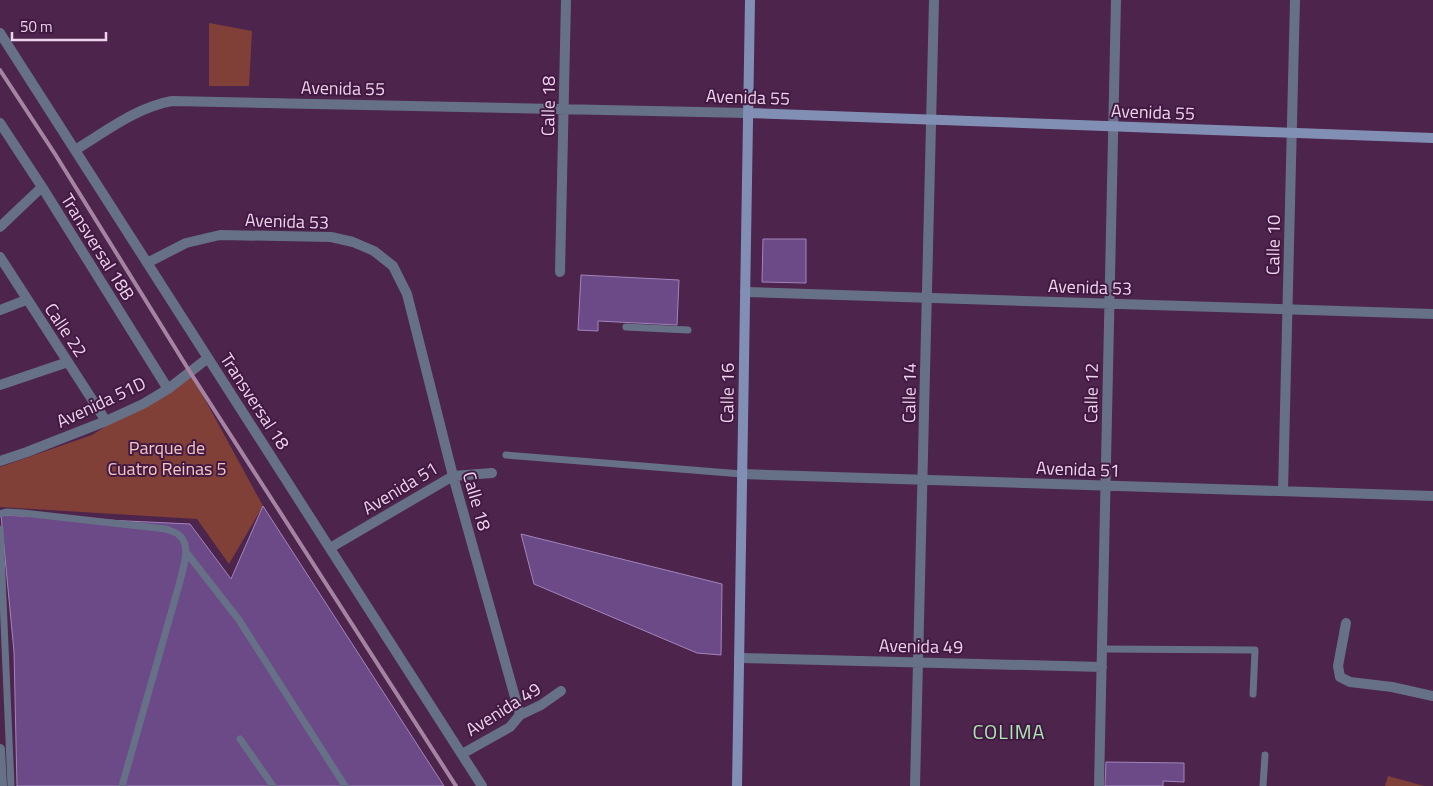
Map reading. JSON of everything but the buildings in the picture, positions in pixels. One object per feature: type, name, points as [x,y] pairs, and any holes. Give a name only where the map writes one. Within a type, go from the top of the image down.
[{"type":"street","name":"Calle 18","points":[[560,272],[566,0]]},
{"type":"street","name":"Calle 16","points":[[738,786],[750,0]]},
{"type":"street","name":"Calle 14","points":[[915,786],[934,0]]},
{"type":"street","name":"Calle 12","points":[[1099,786],[1116,0]]},
{"type":"street","name":"Calle 10","points":[[1283,491],[1295,0]]},
{"type":"street","name":"Transversal 18","points":[[0,33],[482,786]]},
{"type":"street","name":"Avenida 55","points":[[75,150],[143,109],[157,103],[172,100],[748,113],[1433,138]]},
{"type":"street","name":"Transversal 18B","points":[[0,123],[42,186],[168,389]]},
{"type":"street","points":[[0,227],[42,186]]},
{"type":"street","name":"Avenida 53","points":[[147,263],[186,243],[220,235],[331,237],[353,242],[374,251],[393,266],[407,294]]},
{"type":"street","name":"Calle 22","points":[[0,257],[26,300],[106,421]]},
{"type":"street","name":"Avenida 53","points":[[745,292],[1433,314]]},
{"type":"street","name":"Calle 18","points":[[407,294],[452,476],[520,715]]},
{"type":"street","points":[[0,310],[26,300]]},
{"type":"street","name":"Avenida 51D","points":[[0,461],[106,421],[143,404],[168,389],[208,358]]},
{"type":"street","points":[[0,385],[68,362]]},
{"type":"street","name":"Avenida 51","points":[[330,548],[452,476],[492,473]]},
{"type":"street","name":"Avenida 51","points":[[742,474],[1433,496]]},
{"type":"street","points":[[1346,623],[1338,666],[1340,677],[1350,682],[1386,686],[1433,696]]},
{"type":"street","name":"Avenida 49","points":[[739,658],[1102,667]]},
{"type":"street","name":"Avenida 49","points":[[462,754],[510,726],[520,715],[562,692]]},
{"type":"street","points":[[0,749],[2,786]]},
{"type":"lane","points":[[626,328],[688,330]]},
{"type":"lane","name":"Avenida 51","points":[[506,455],[742,474]]},
{"type":"lane","points":[[0,514],[6,512],[23,513],[166,529],[180,535],[184,542],[186,552],[180,585],[122,786]]},
{"type":"lane","points":[[0,529],[12,786]]},
{"type":"lane","points":[[186,552],[240,620],[344,786]]},
{"type":"lane","points":[[1102,649],[1255,650],[1252,694]]},
{"type":"lane","points":[[240,739],[273,786]]},
{"type":"lane","points":[[1263,786],[1266,755]]},
{"type":"green space","points":[[209,23],[252,31],[249,86],[209,86]]},
{"type":"green space","name":"Parque de Cuatro Reinas 5","points":[[190,372],[263,506],[229,564],[197,519],[0,507],[0,467],[92,435]]},
{"type":"green space","points":[[1388,776],[1424,786],[1385,786]]},
{"type":"railway","points":[[0,70],[55,154],[190,372],[456,786]]},
{"type":"district","name":"COLIMA","points":[[1009,731]]}]
